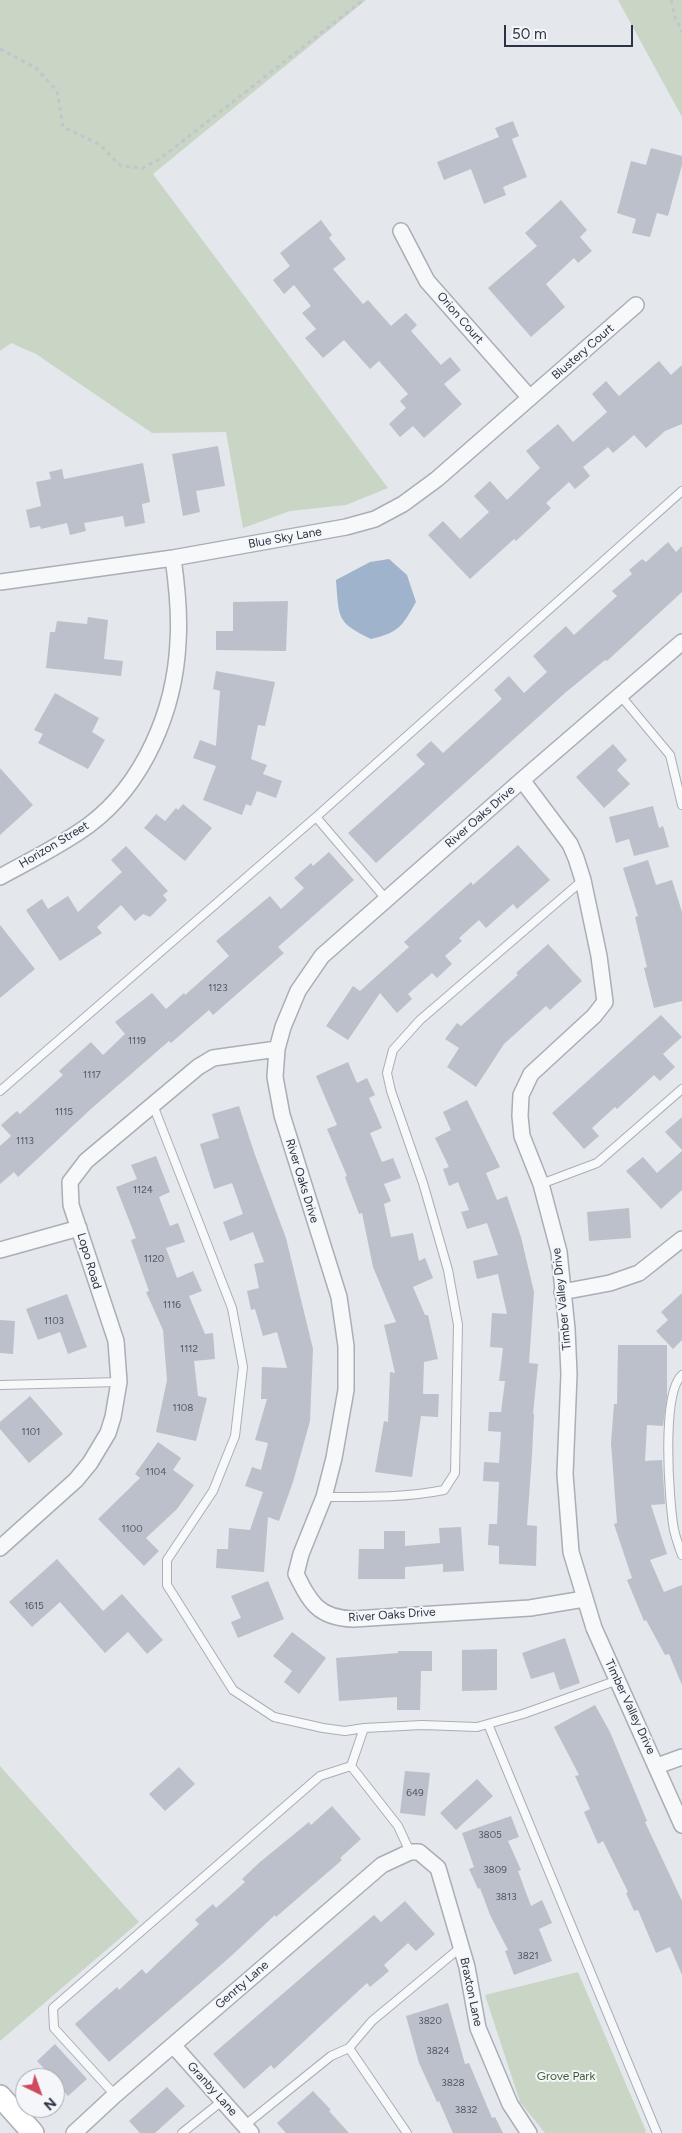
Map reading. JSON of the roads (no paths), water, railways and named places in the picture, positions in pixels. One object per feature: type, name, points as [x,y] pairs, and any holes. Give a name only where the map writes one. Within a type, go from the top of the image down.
[{"type":"main road","points":[[0,2096],[33,2133]]},
{"type":"street","name":"Orion Court","points":[[401,230],[427,281],[530,398]]},
{"type":"street","name":"Blustery Court","points":[[530,398],[636,305]]},
{"type":"street","name":"Blue Sky Lane","points":[[0,582],[174,558],[346,527],[375,519],[403,504],[437,479],[530,398]]},
{"type":"street","name":"Horizon Street","points":[[0,877],[88,826],[125,790],[138,770],[161,724],[170,696],[178,643],[178,595],[174,558]]},
{"type":"street","name":"River Oaks Drive","points":[[584,1599],[530,1608],[336,1618],[312,1602],[296,1574],[301,1554],[324,1497],[334,1458],[346,1390],[346,1346],[339,1297],[282,1115],[276,1077],[277,1049],[298,991],[322,956],[682,642]]},
{"type":"street","name":"Timber Valley Drive","points":[[522,780],[570,844],[583,880],[599,956],[605,1002],[594,1016],[531,1074],[521,1095],[520,1116],[522,1136],[541,1184],[559,1252],[567,1329],[569,1374],[565,1474],[571,1552],[594,1628],[682,1825]]},
{"type":"street","name":"Lopo Road","points":[[0,1548],[76,1480],[90,1463],[108,1432],[113,1417],[119,1382],[116,1341],[71,1205],[70,1182],[86,1161],[198,1067],[213,1058],[277,1049]]},
{"type":"street","points":[[0,1250],[79,1228]]},
{"type":"street","points":[[562,1292],[610,1283],[639,1273],[682,1239]]},
{"type":"street","points":[[657,1766],[682,1756]]},
{"type":"street","name":"Braxton Lane","points":[[415,1852],[438,1868],[467,1967],[478,2028],[510,2104],[529,2133]]},
{"type":"street","name":"Genrty Lane","points":[[74,2133],[115,2095],[382,1865],[415,1852]]},
{"type":"street","name":"Granby Lane","points":[[173,2045],[247,2129]]},
{"type":"lane","points":[[0,1091],[316,817],[682,491]]},
{"type":"lane","points":[[620,695],[670,755],[682,806]]},
{"type":"lane","points":[[316,817],[386,899]]},
{"type":"lane","points":[[324,1497],[396,1497],[424,1494],[444,1490],[455,1473],[458,1325],[448,1270],[423,1183],[391,1092],[387,1073],[393,1050],[420,1020],[583,880]]},
{"type":"lane","points":[[541,1184],[597,1163],[682,1089]]},
{"type":"lane","points":[[153,1106],[232,1308],[243,1367],[235,1436],[213,1491],[167,1560],[167,1585],[233,1690],[274,1717],[323,1728],[344,1731],[422,1725],[477,1728],[618,1680]]},
{"type":"lane","points":[[682,1375],[678,1378],[671,1401],[668,1478],[674,1530],[682,1555]]},
{"type":"lane","points":[[0,1385],[119,1382]]},
{"type":"lane","points":[[488,1724],[657,2133]]},
{"type":"lane","points":[[351,1766],[364,1728]]},
{"type":"lane","points":[[351,1766],[398,1826],[415,1852]]},
{"type":"lane","points":[[115,2095],[54,2028],[53,2008],[320,1776],[351,1766]]},
{"type":"lane","points":[[247,2129],[331,2056],[349,2048],[372,2022],[461,1948]]},
{"type":"lane","points":[[349,2048],[407,2133]]},
{"type":"lane","points":[[182,2133],[222,2101]]},
{"type":"water","points":[[389,559],[407,575],[416,602],[399,627],[388,634],[371,639],[345,623],[339,611],[336,580],[370,562]]},
{"type":"park label","name":"Grove Park","points":[[566,2076]]}]
